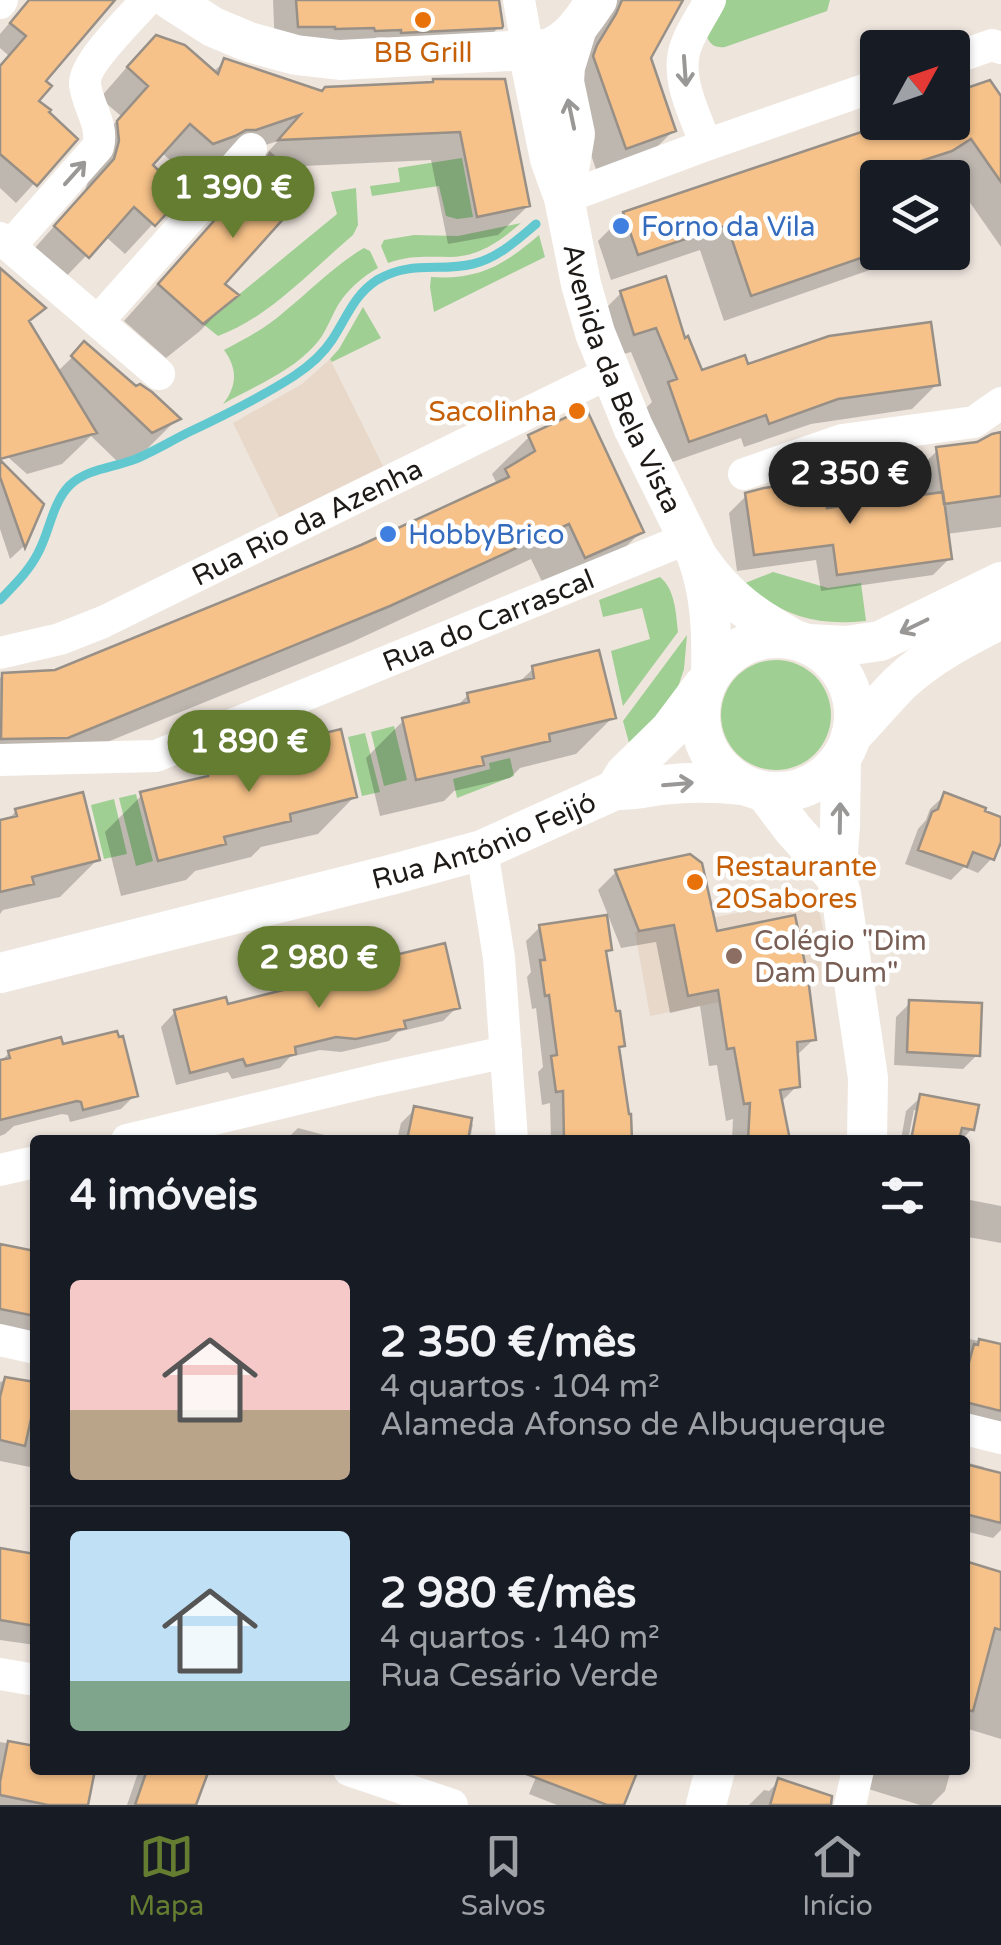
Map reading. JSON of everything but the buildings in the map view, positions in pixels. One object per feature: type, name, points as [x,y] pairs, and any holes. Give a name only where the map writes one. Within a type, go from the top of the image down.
[{"type":"street","points":[[146,0],[85,77],[100,134],[98,147],[5,242],[159,374]]},
{"type":"street","points":[[170,0],[214,27],[249,42],[296,55],[340,60],[548,49],[562,43],[586,16]]},
{"type":"street","points":[[519,0],[528,51]]},
{"type":"street","points":[[706,145],[684,83],[682,64],[686,44],[710,0]]},
{"type":"street","name":"Avenida da Bela Vista","points":[[564,198],[575,134],[564,82],[565,67],[586,16]]},
{"type":"street","points":[[970,52],[992,45],[1001,48]]},
{"type":"street","name":"Avenida da Bela Vista","points":[[528,51],[581,284],[595,333],[633,427],[692,547],[716,582],[739,605],[801,642]]},
{"type":"street","points":[[564,198],[860,91]]},
{"type":"street","points":[[98,322],[252,150]]},
{"type":"street","name":"Rua Rio da Azenha","points":[[0,653],[60,639],[104,622],[610,373]]},
{"type":"street","points":[[744,474],[842,440],[974,422],[1001,404]]},
{"type":"street","name":"Avenida da Bela Vista","points":[[692,547],[710,609],[708,678]]},
{"type":"street","name":"Rua do Carrascal","points":[[0,760],[156,756],[692,547]]},
{"type":"street","points":[[836,877],[754,788],[724,772],[709,753],[700,730],[699,706],[708,678],[722,658],[756,640],[774,637],[846,646],[880,641],[1001,582]]},
{"type":"street","points":[[754,788],[787,792],[827,775],[894,690],[960,639],[1001,619]]},
{"type":"street","points":[[801,642],[828,656],[842,673],[851,693],[854,715],[846,747],[836,877],[868,1078],[868,1135]]},
{"type":"street","name":"Rua António Feijó","points":[[615,790],[625,774],[670,730],[708,678]]},
{"type":"street","name":"Rua António Feijó","points":[[0,972],[482,850],[615,790],[686,782],[754,788]]},
{"type":"street","points":[[482,850],[499,958],[512,1135]]},
{"type":"street","points":[[170,1135],[196,1132],[376,1080],[506,1052]]},
{"type":"street","points":[[0,1170],[30,1163]]},
{"type":"street","points":[[0,1340],[30,1347]]},
{"type":"street","points":[[970,1430],[1001,1438]]},
{"type":"street","points":[[0,1674],[30,1679]]},
{"type":"street","points":[[364,1775],[452,1805]]},
{"type":"street","points":[[706,1805],[714,1775]]},
{"type":"street","points":[[850,1805],[857,1775]]},
{"type":"shaded area","points":[[330,359],[384,468],[280,519],[233,423],[302,384]]},
{"type":"shaded area","name":"Colégio \"Dim Dam Dum\"","points":[[817,898],[833,979],[650,1016],[635,932]]},
{"type":"green space","points":[[724,0],[830,0],[827,11],[718,47],[706,35]]},
{"type":"green space","points":[[462,158],[473,217],[446,216],[439,186],[372,196],[370,186],[400,182],[398,168]]},
{"type":"green space","points":[[356,188],[358,225],[353,235],[306,277],[272,306],[236,328],[218,336],[203,324],[337,214],[331,192]]},
{"type":"green space","points":[[521,223],[489,246],[461,256],[388,263],[381,246],[384,240],[414,235],[458,236]]},
{"type":"green space","points":[[539,235],[545,257],[434,312],[431,277],[463,276],[490,268]]},
{"type":"green space","points":[[364,248],[370,251],[378,268],[346,294],[315,345],[283,371],[223,404],[234,377],[224,350],[270,323]]},
{"type":"green space","points":[[363,307],[381,338],[332,362],[330,359]]},
{"type":"green space","points":[[773,572],[828,588],[861,583],[866,621],[830,622],[800,616],[743,584]]},
{"type":"green space","points":[[660,577],[672,595],[678,632],[623,706],[611,651],[650,639],[642,608],[603,617],[599,600]]},
{"type":"green space","points":[[687,635],[684,669],[676,693],[631,750],[623,721]]},
{"type":"green space","points":[[776,660],[797,664],[815,676],[827,694],[831,715],[827,736],[815,754],[797,766],[776,770],[755,766],[737,754],[725,736],[721,715],[725,694],[737,676],[755,664]]},
{"type":"green space","points":[[394,726],[407,780],[384,786],[371,732]]},
{"type":"green space","points":[[365,733],[380,792],[362,796],[348,737]]},
{"type":"green space","points":[[510,758],[514,776],[457,798],[453,779],[490,769],[489,763]]},
{"type":"green space","points":[[136,794],[153,861],[136,866],[119,798]]},
{"type":"green space","points":[[114,799],[127,854],[104,859],[91,805]]},
{"type":"waterway","points":[[0,600],[34,560],[59,500],[77,480],[146,454],[294,376],[324,350],[357,300],[377,280],[413,268],[482,261],[507,248],[536,224]]},
{"type":"place","name":"BB Grill","points":[[423,20]]},
{"type":"place","name":"Forno da Vila","points":[[621,226]]},
{"type":"place","name":"Sacolinha","points":[[577,411]]},
{"type":"place","name":"HobbyBrico","points":[[388,534]]},
{"type":"place","name":"Restaurante 20Sabores","points":[[695,882]]},
{"type":"place","name":"Colégio \"Dim Dam Dum\"","points":[[734,956]]}]
